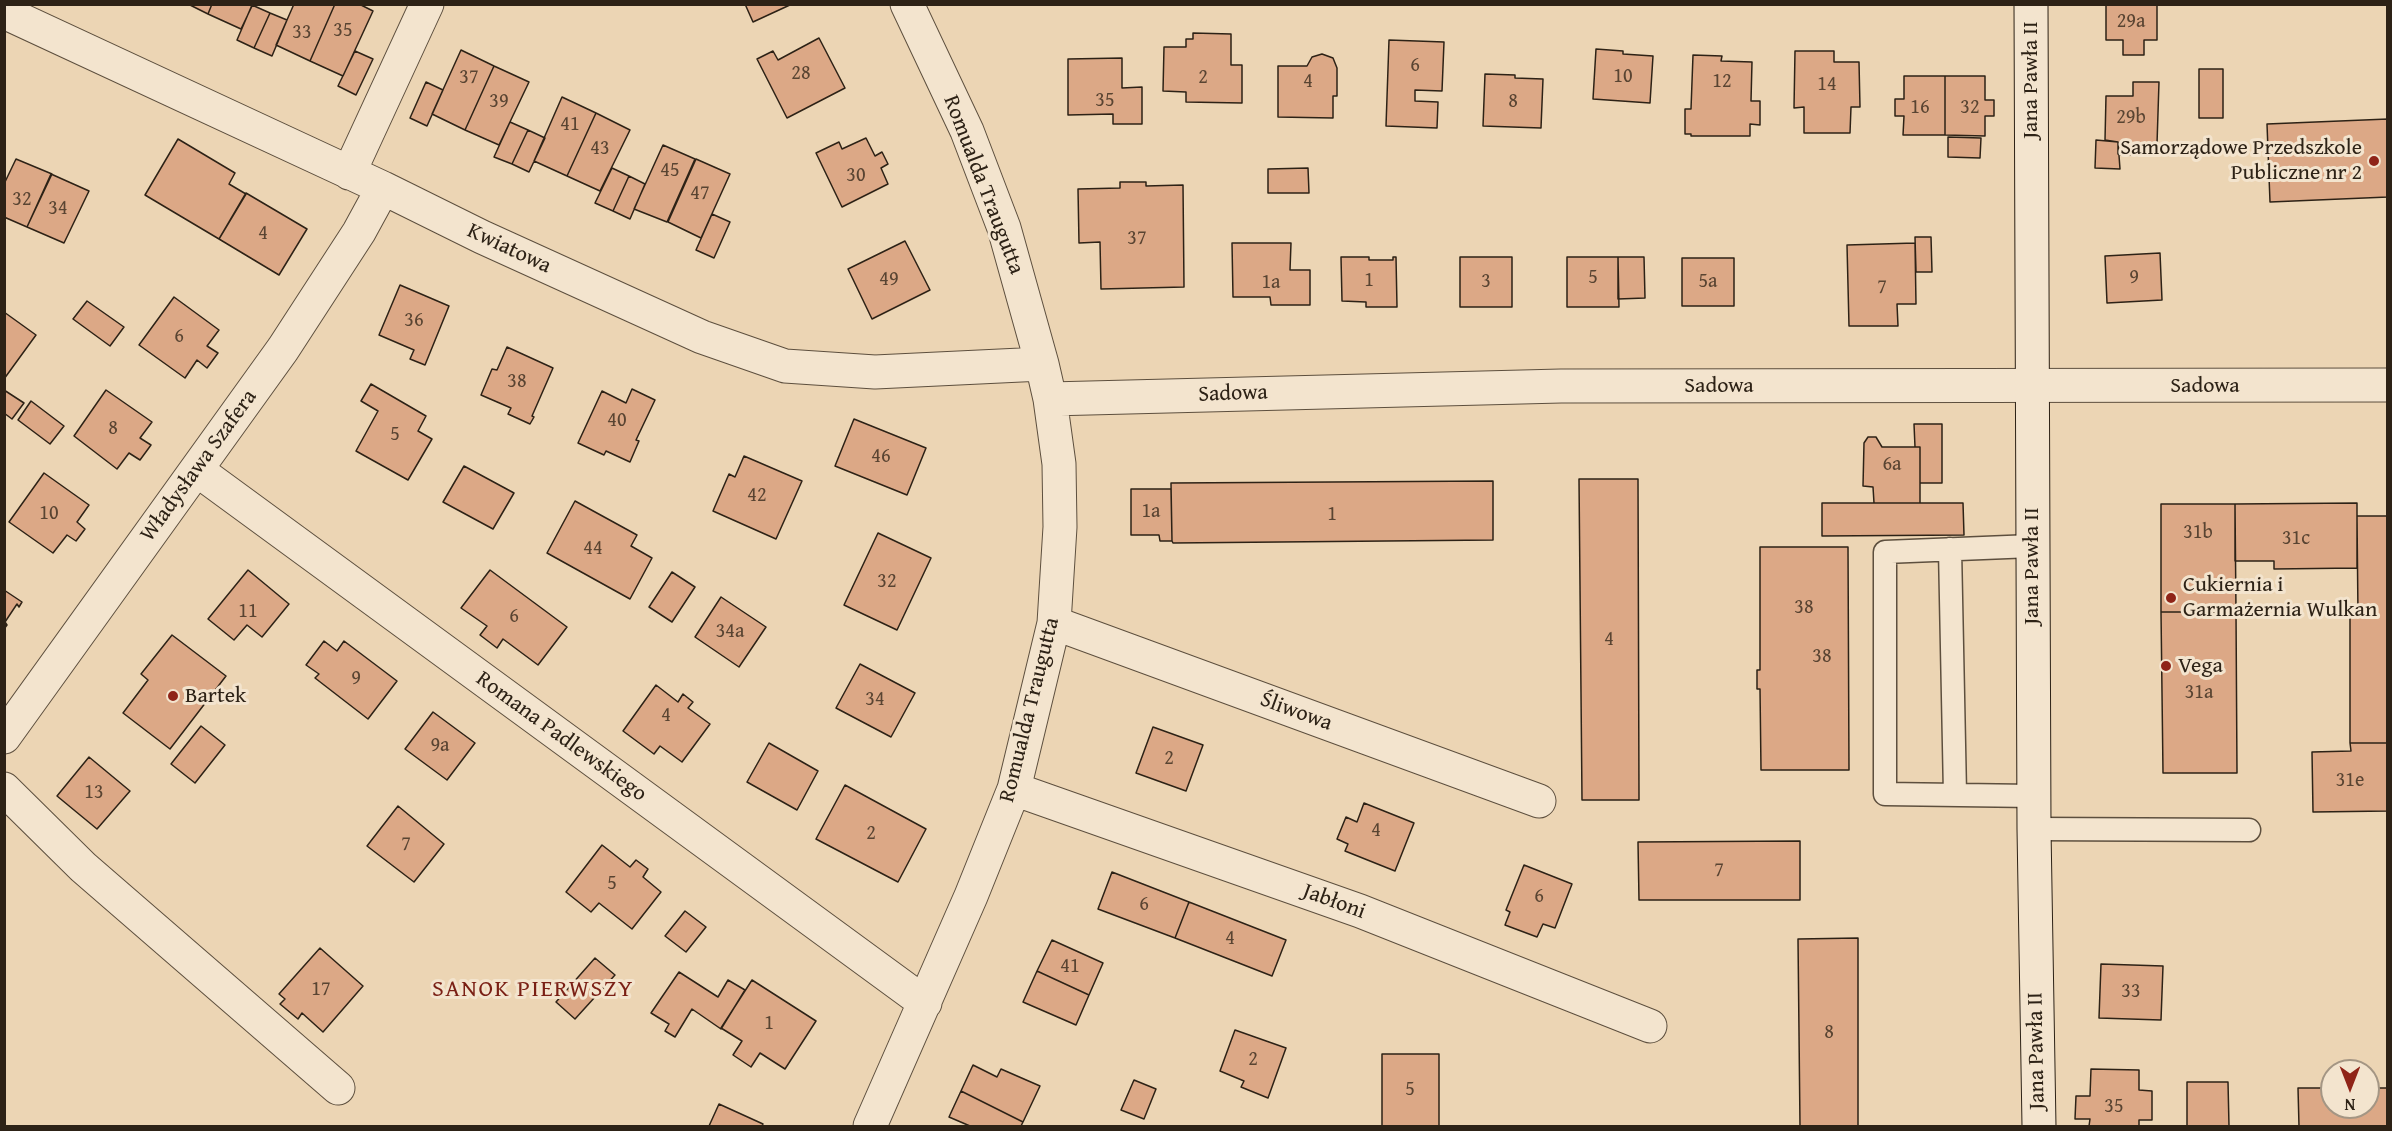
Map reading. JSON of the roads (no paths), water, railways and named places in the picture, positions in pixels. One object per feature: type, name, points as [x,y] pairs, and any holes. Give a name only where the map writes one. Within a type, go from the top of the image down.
[{"type":"street","points":[[349,173],[427,4]]},
{"type":"street","name":"Romualda Traugutta","points":[[870,1126],[971,896],[1014,789],[1054,624],[1060,527],[1059,464],[1050,399],[1004,228],[967,131],[907,4]]},
{"type":"street","name":"Jana Pawła II","points":[[2031,4],[2034,829],[2039,1126]]},
{"type":"street","name":"Kwiatowa","points":[[7,18],[383,188],[482,237],[691,333],[785,366],[875,372],[1042,364]]},
{"type":"street","name":"Władysława Szafera","points":[[4,737],[283,349],[359,232],[383,188]]},
{"type":"street","name":"Sadowa","points":[[1050,399],[1561,386],[2388,385]]},
{"type":"street","name":"Romana Padlewskiego","points":[[197,470],[925,1003]]},
{"type":"street","name":"Śliwowa","points":[[1054,624],[1539,801]]},
{"type":"street","points":[[4,789],[82,867],[338,1088]]},
{"type":"street","name":"Jabłoni","points":[[1014,789],[1360,911],[1650,1026]]},
{"type":"lane","points":[[2032,546],[1885,552],[1885,794],[2034,796]]},
{"type":"lane","points":[[1950,549],[1955,794]]},
{"type":"lane","points":[[2034,829],[2249,830]]},
{"type":"place","name":"Samorządowe Przedszkole Publiczne nr 2","points":[[2374,161]]},
{"type":"place","name":"Cukiernia i Garmażernia Wulkan","points":[[2171,598]]},
{"type":"place","name":"Vega","points":[[2166,666]]},
{"type":"place","name":"Bartek","points":[[173,696]]},
{"type":"district","name":"SANOK PIERWSZY","points":[[533,990]]}]
